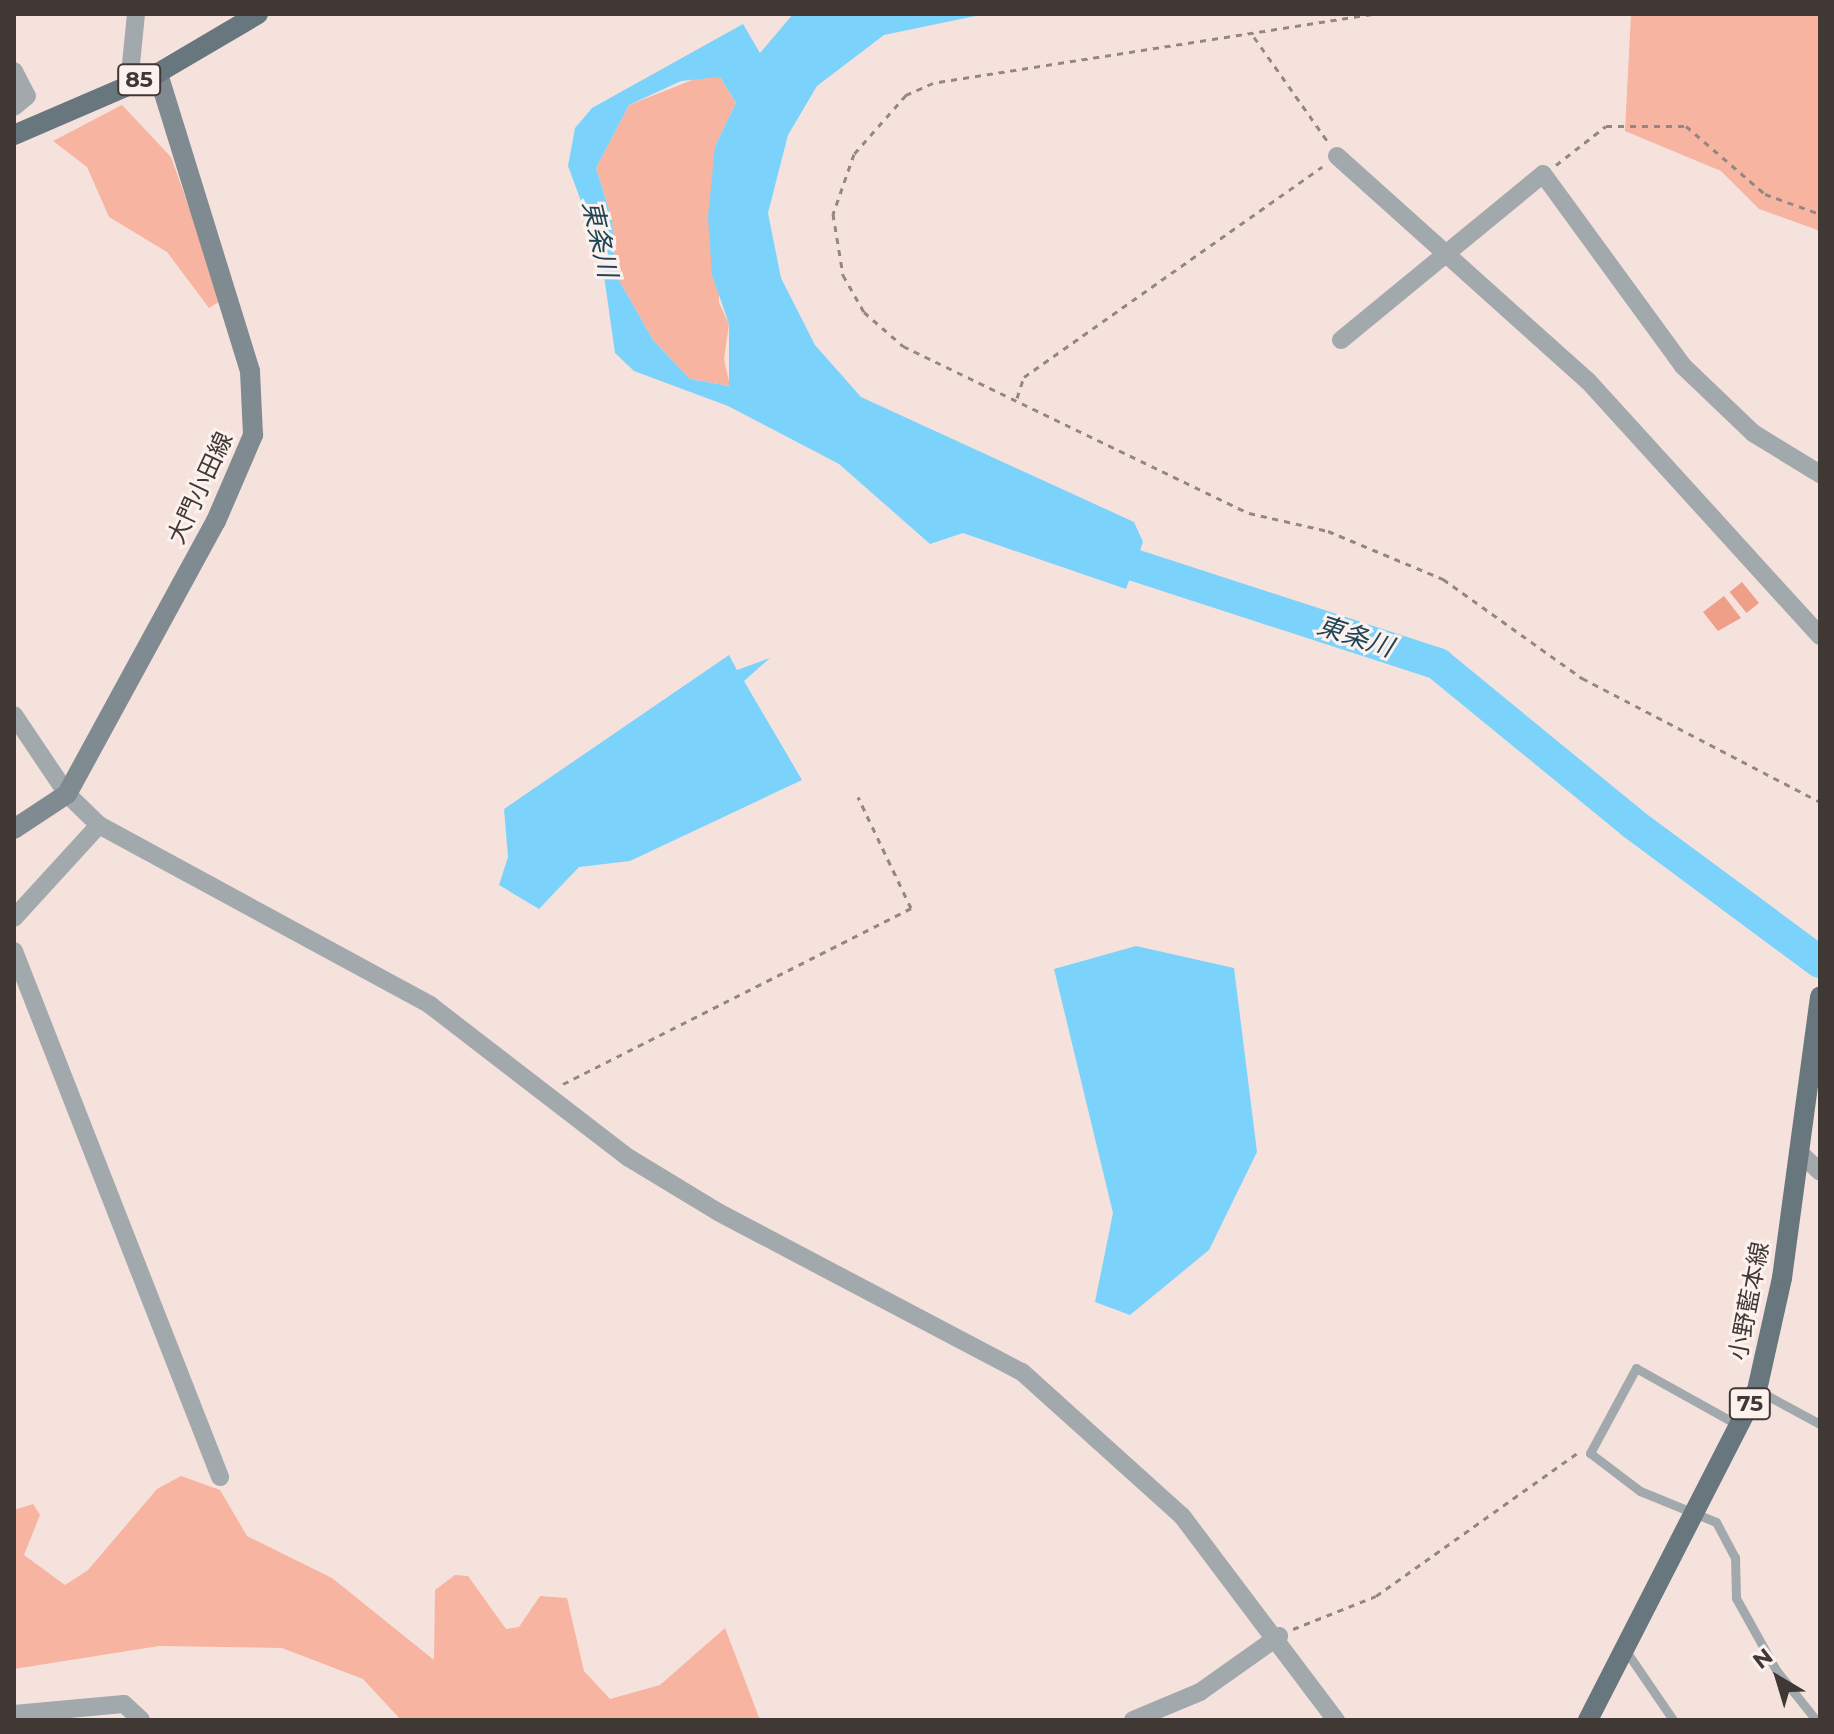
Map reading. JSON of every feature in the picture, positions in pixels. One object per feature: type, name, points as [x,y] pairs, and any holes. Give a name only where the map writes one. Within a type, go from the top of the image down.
[{"type":"main road","name":"85","points":[[14,135],[158,73],[258,14]]},
{"type":"main road","name":"大門小田線","points":[[14,829],[67,794],[216,521],[253,435],[250,371],[158,73]]},
{"type":"main road","name":"小野藍本線","points":[[1588,1720],[1697,1515],[1757,1390],[1801,1154],[1809,1054],[1820,997]]},
{"type":"street","points":[[129,84],[136,14]]},
{"type":"street","points":[[14,71],[27,96],[14,107]]},
{"type":"street","points":[[1337,156],[1588,381],[1820,636]]},
{"type":"street","points":[[1341,340],[1543,174],[1683,366],[1753,433],[1820,474]]},
{"type":"street","points":[[14,715],[67,794],[99,825],[430,1005],[629,1158],[718,1212],[1022,1372],[1182,1516],[1279,1636],[1336,1720]]},
{"type":"street","points":[[14,918],[99,825]]},
{"type":"street","points":[[14,951],[220,1477]]},
{"type":"street","points":[[1801,1154],[1820,1172]]},
{"type":"street","points":[[1133,1720],[1200,1692],[1279,1636]]},
{"type":"street","points":[[14,1714],[124,1704],[141,1720]]},
{"type":"lane","points":[[1740,1426],[1636,1368],[1590,1453],[1640,1491],[1716,1522],[1730,1544],[1736,1598],[1776,1670],[1816,1720]]},
{"type":"lane","points":[[1757,1390],[1820,1424]]},
{"type":"lane","points":[[1626,1651],[1673,1720]]},
{"type":"path","points":[[1372,14],[1254,37],[933,83],[906,95],[854,154],[833,214],[843,275],[864,312],[903,346],[1017,398],[1249,513],[1328,531],[1443,579],[1582,678],[1820,802]]},
{"type":"path","points":[[1017,398],[1024,377],[1337,156],[1254,37]]},
{"type":"path","points":[[1543,174],[1606,126],[1686,126],[1765,194],[1820,214]]},
{"type":"path","points":[[546,1092],[911,908],[858,797]]},
{"type":"path","points":[[1279,1636],[1376,1596],[1564,1458],[1590,1453]]},
{"type":"shaded area","points":[[1631,14],[1820,14],[1820,231],[1759,209],[1721,171],[1625,131]]},
{"type":"shaded area","points":[[700,77],[720,77],[736,103],[715,146],[719,303],[729,324],[724,359],[730,386],[690,379],[653,340],[616,275],[612,220],[596,168],[629,105]]},
{"type":"shaded area","points":[[122,105],[171,157],[222,300],[209,308],[167,252],[109,217],[87,167],[53,141]]},
{"type":"shaded area","points":[[181,1476],[220,1490],[247,1536],[332,1578],[434,1660],[435,1590],[455,1575],[468,1576],[506,1629],[519,1627],[540,1596],[567,1598],[584,1671],[610,1699],[660,1685],[725,1628],[760,1720],[401,1720],[363,1679],[282,1648],[159,1646],[14,1669],[14,1510],[33,1504],[40,1515],[24,1555],[65,1585],[88,1570],[157,1489]]},
{"type":"water","points":[[793,14],[985,14],[884,35],[817,86],[788,135],[768,213],[781,278],[815,345],[861,397],[1134,522],[1143,542],[1126,589],[963,533],[930,544],[839,464],[728,406],[634,371],[615,353],[601,255],[568,166],[575,128],[592,108],[743,24],[760,53]],"holes":[[[720,77],[736,103],[715,146],[708,217],[712,275],[729,324],[729,386],[690,379],[653,340],[616,275],[612,220],[596,168],[629,105],[681,81]]]},
{"type":"water","points":[[729,655],[737,670],[770,658],[744,681],[802,780],[630,861],[579,867],[539,909],[499,885],[508,857],[504,809]]},
{"type":"water","points":[[1136,946],[1234,968],[1257,1152],[1209,1250],[1130,1315],[1095,1302],[1113,1213],[1054,969]]},
{"type":"building","points":[[1742,582],[1759,603],[1747,613],[1730,592]]},
{"type":"building","points":[[1724,596],[1741,618],[1718,631],[1703,612]]},
{"type":"waterway","name":"東条川","points":[[1094,552],[1438,664],[1632,823],[1820,962]]}]
